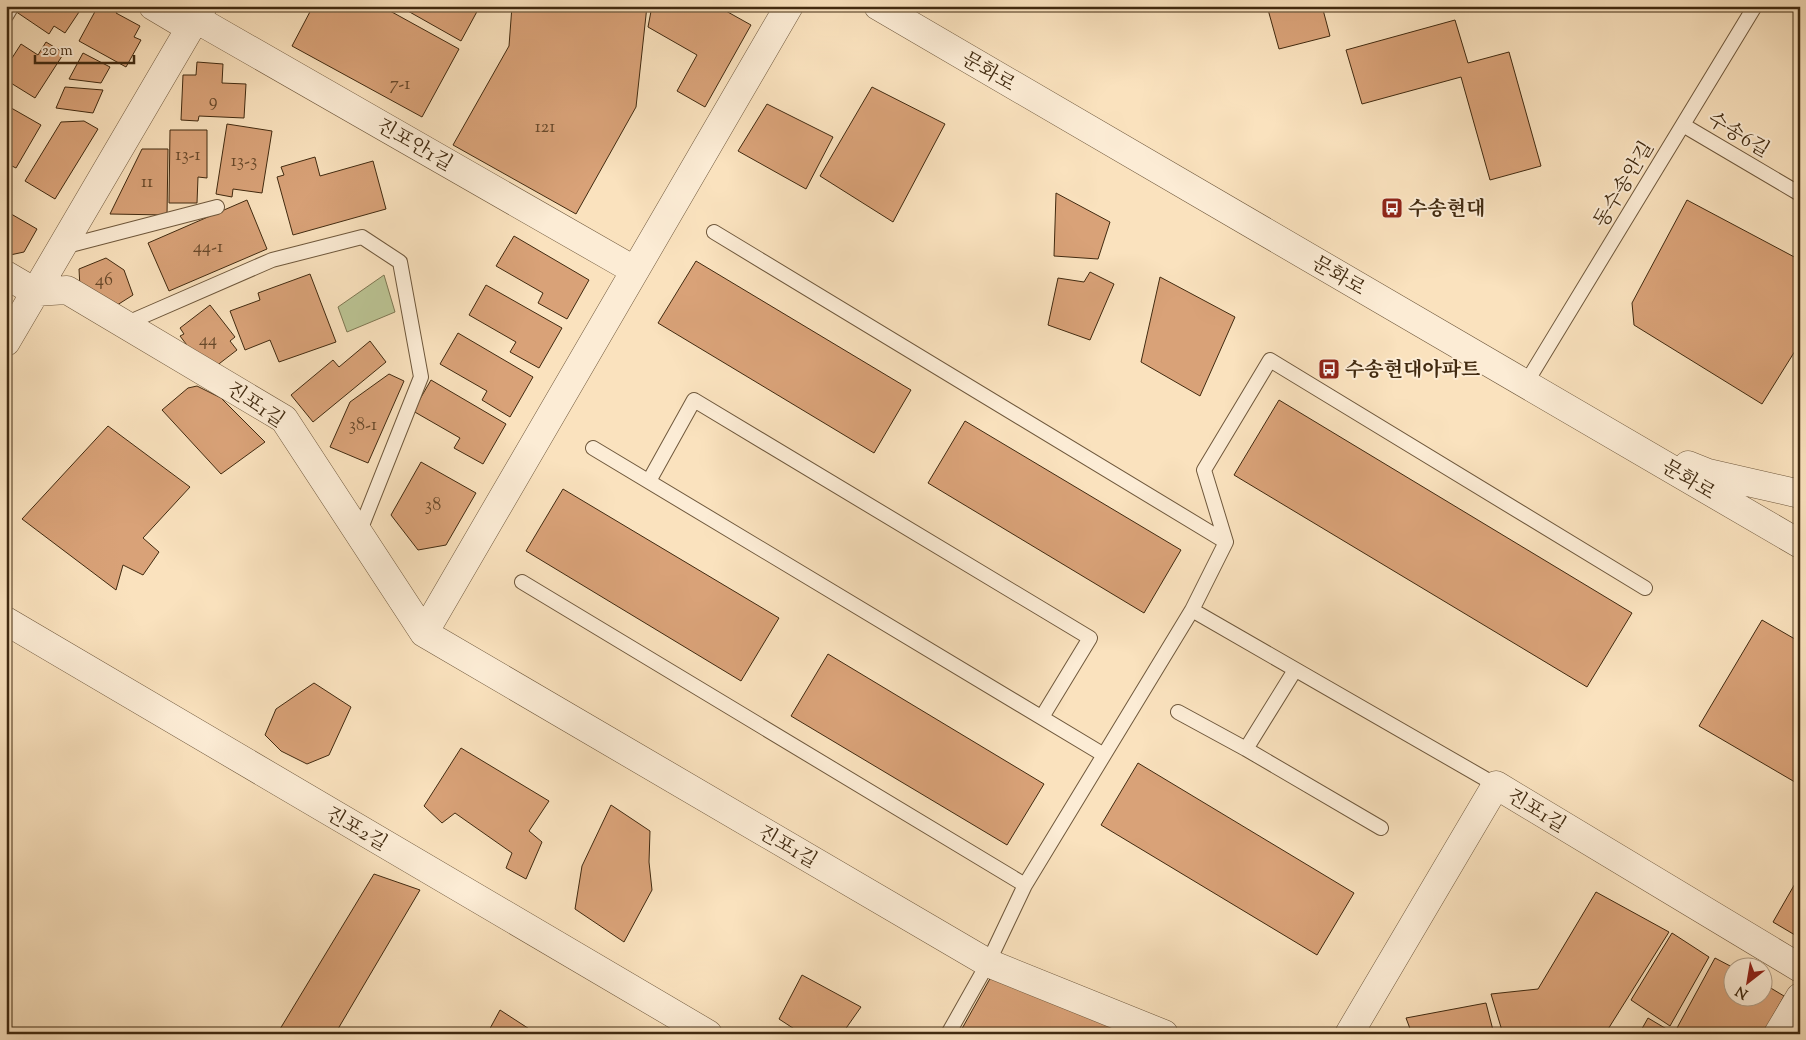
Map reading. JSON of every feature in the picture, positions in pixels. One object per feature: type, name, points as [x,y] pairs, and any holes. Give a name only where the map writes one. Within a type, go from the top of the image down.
[{"type":"street","name":"진포안1길","points":[[153,6],[196,18],[634,270]]},
{"type":"street","points":[[424,632],[789,6]]},
{"type":"street","name":"문화로","points":[[878,6],[1800,544]]},
{"type":"street","points":[[6,342],[196,18]]},
{"type":"street","points":[[6,275],[35,292]]},
{"type":"street","name":"진포1길","points":[[35,292],[67,290],[284,419],[424,632],[988,963],[1164,1034]]},
{"type":"street","points":[[1628,443],[1708,473],[1800,494]]},
{"type":"street","name":"진포2길","points":[[6,621],[708,1034]]},
{"type":"street","name":"진포1길","points":[[1348,1034],[1496,785],[1800,968]]},
{"type":"street","points":[[1778,1034],[1800,997]]},
{"type":"lane","points":[[6,16],[12,6]]},
{"type":"lane","name":"동수송안길","points":[[1526,383],[1755,6]]},
{"type":"lane","name":"수송6길","points":[[1683,125],[1800,194]]},
{"type":"lane","points":[[61,248],[216,207]]},
{"type":"lane","points":[[714,232],[1226,542]]},
{"type":"lane","points":[[125,324],[272,260],[362,237],[400,262],[421,376],[359,533]]},
{"type":"lane","points":[[948,1034],[988,963],[1025,885],[1192,610],[1226,542],[1204,470],[1270,360],[1645,588]]},
{"type":"lane","points":[[649,481],[694,400],[1090,638],[1042,718]]},
{"type":"lane","points":[[593,448],[1104,754]]},
{"type":"lane","points":[[522,582],[1025,885]]},
{"type":"lane","points":[[1192,610],[1496,785]]},
{"type":"lane","points":[[1246,749],[1295,670]]},
{"type":"lane","points":[[1178,712],[1246,749],[1381,828]]},
{"type":"green space","points":[[384,275],[395,312],[347,332],[338,307]]},
{"type":"building","points":[[19,6],[83,6],[65,33],[54,26],[49,34],[15,11]]},
{"type":"building","points":[[98,6],[119,6],[116,13],[140,26],[134,37],[141,40],[126,67],[79,41]]},
{"type":"building","points":[[313,6],[381,6],[459,49],[422,117],[292,46]]},
{"type":"building","points":[[399,6],[480,6],[461,41]]},
{"type":"building","points":[[512,6],[647,6],[636,107],[576,214],[453,145],[509,46]]},
{"type":"building","points":[[652,6],[717,6],[751,25],[705,107],[677,91],[697,55],[648,27]]},
{"type":"building","points":[[1267,6],[1322,6],[1330,36],[1279,49]]},
{"type":"building","points":[[1786,6],[1800,6],[1800,15]]},
{"type":"building","points":[[1455,20],[1468,63],[1509,52],[1541,166],[1490,180],[1461,77],[1362,104],[1346,50]]},
{"type":"building","points":[[46,42],[64,53],[35,98],[6,80],[6,54],[12,58],[21,44],[38,55]]},
{"type":"building","points":[[83,53],[110,67],[101,83],[69,79]]},
{"type":"building","points":[[197,62],[223,64],[222,83],[246,84],[244,118],[199,116],[198,121],[181,120],[183,75],[196,75]]},
{"type":"building","points":[[65,87],[103,90],[93,113],[56,108]]},
{"type":"building","points":[[872,87],[945,124],[893,222],[820,176]]},
{"type":"building","points":[[767,104],[833,137],[806,189],[738,151]]},
{"type":"building","points":[[6,105],[41,125],[16,168],[6,163]]},
{"type":"building","points":[[84,121],[98,129],[55,199],[25,181],[61,122]]},
{"type":"building","points":[[227,124],[272,131],[262,193],[233,189],[232,197],[216,194]]},
{"type":"building","points":[[170,130],[207,130],[207,178],[198,177],[197,203],[169,203]]},
{"type":"building","points":[[142,149],[168,149],[167,215],[110,214]]},
{"type":"building","points":[[315,157],[320,176],[373,161],[386,209],[293,235],[277,177],[284,175],[281,167]]},
{"type":"building","points":[[1056,193],[1110,222],[1098,259],[1054,256]]},
{"type":"building","points":[[247,200],[267,249],[169,291],[148,243]]},
{"type":"building","points":[[1687,200],[1800,260],[1800,343],[1762,404],[1634,325],[1632,303]]},
{"type":"building","points":[[6,211],[37,229],[24,252],[10,255],[6,253]]},
{"type":"building","points":[[514,236],[589,280],[567,319],[538,303],[543,293],[496,266]]},
{"type":"building","points":[[106,258],[124,270],[133,295],[114,307],[80,288],[79,269]]},
{"type":"building","points":[[696,261],[911,390],[874,453],[658,323]]},
{"type":"building","points":[[1090,272],[1114,284],[1090,340],[1048,325],[1058,278],[1084,282]]},
{"type":"building","points":[[310,274],[336,342],[279,362],[270,340],[245,350],[230,311],[260,300],[258,293]]},
{"type":"building","points":[[1160,277],[1235,317],[1200,396],[1141,362]]},
{"type":"building","points":[[486,285],[562,328],[539,368],[510,352],[516,342],[469,315]]},
{"type":"building","points":[[210,305],[235,337],[230,341],[237,350],[211,370],[196,357],[180,336],[184,334],[180,328]]},
{"type":"building","points":[[458,333],[533,377],[510,417],[482,400],[487,391],[440,364]]},
{"type":"building","points":[[370,341],[386,362],[313,422],[291,395],[333,360],[339,367]]},
{"type":"building","points":[[389,374],[404,381],[368,463],[330,447],[350,402]]},
{"type":"building","points":[[431,380],[506,424],[483,464],[454,448],[460,438],[413,411]]},
{"type":"building","points":[[197,386],[221,398],[265,442],[221,474],[162,410],[188,388]]},
{"type":"building","points":[[1279,400],[1632,613],[1587,687],[1234,475]]},
{"type":"building","points":[[965,421],[1181,550],[1144,613],[928,483]]},
{"type":"building","points":[[108,426],[190,487],[143,538],[159,552],[143,575],[123,565],[116,590],[22,519]]},
{"type":"building","points":[[421,462],[476,493],[446,545],[418,550],[391,515]]},
{"type":"building","points":[[563,489],[779,618],[741,681],[526,551]]},
{"type":"building","points":[[1762,620],[1800,642],[1800,785],[1699,726]]},
{"type":"building","points":[[828,654],[1044,784],[1007,845],[791,716]]},
{"type":"building","points":[[314,683],[351,707],[329,755],[307,764],[281,751],[265,735],[276,709]]},
{"type":"building","points":[[461,748],[549,801],[529,831],[542,842],[526,879],[506,868],[512,853],[455,813],[442,823],[424,806]]},
{"type":"building","points":[[1138,763],[1354,893],[1317,955],[1101,825]]},
{"type":"building","points":[[611,805],[650,831],[649,862],[652,890],[624,942],[575,909],[582,866]]},
{"type":"building","points":[[374,874],[420,890],[335,1034],[277,1034]]},
{"type":"building","points":[[1800,875],[1800,938],[1773,922]]},
{"type":"building","points":[[1596,892],[1669,932],[1605,1034],[1503,1034],[1491,994],[1538,989]]},
{"type":"building","points":[[1672,933],[1709,957],[1670,1026],[1631,1000]]},
{"type":"building","points":[[1715,958],[1724,963],[1724,1008],[1774,1008],[1774,990],[1784,996],[1763,1034],[1689,1034],[1677,1028]]},
{"type":"building","points":[[802,975],[861,1007],[842,1034],[802,1034],[779,1019]]},
{"type":"building","points":[[992,975],[1145,1034],[959,1034]]},
{"type":"building","points":[[1486,1003],[1494,1034],[1412,1034],[1406,1018]]},
{"type":"building","points":[[500,1010],[537,1034],[487,1034]]},
{"type":"building","points":[[1648,1018],[1675,1034],[1639,1034]]},
{"type":"place","name":"수송현대","points":[[1392,208]]},
{"type":"place","name":"수송현대아파트","points":[[1329,369]]}]
